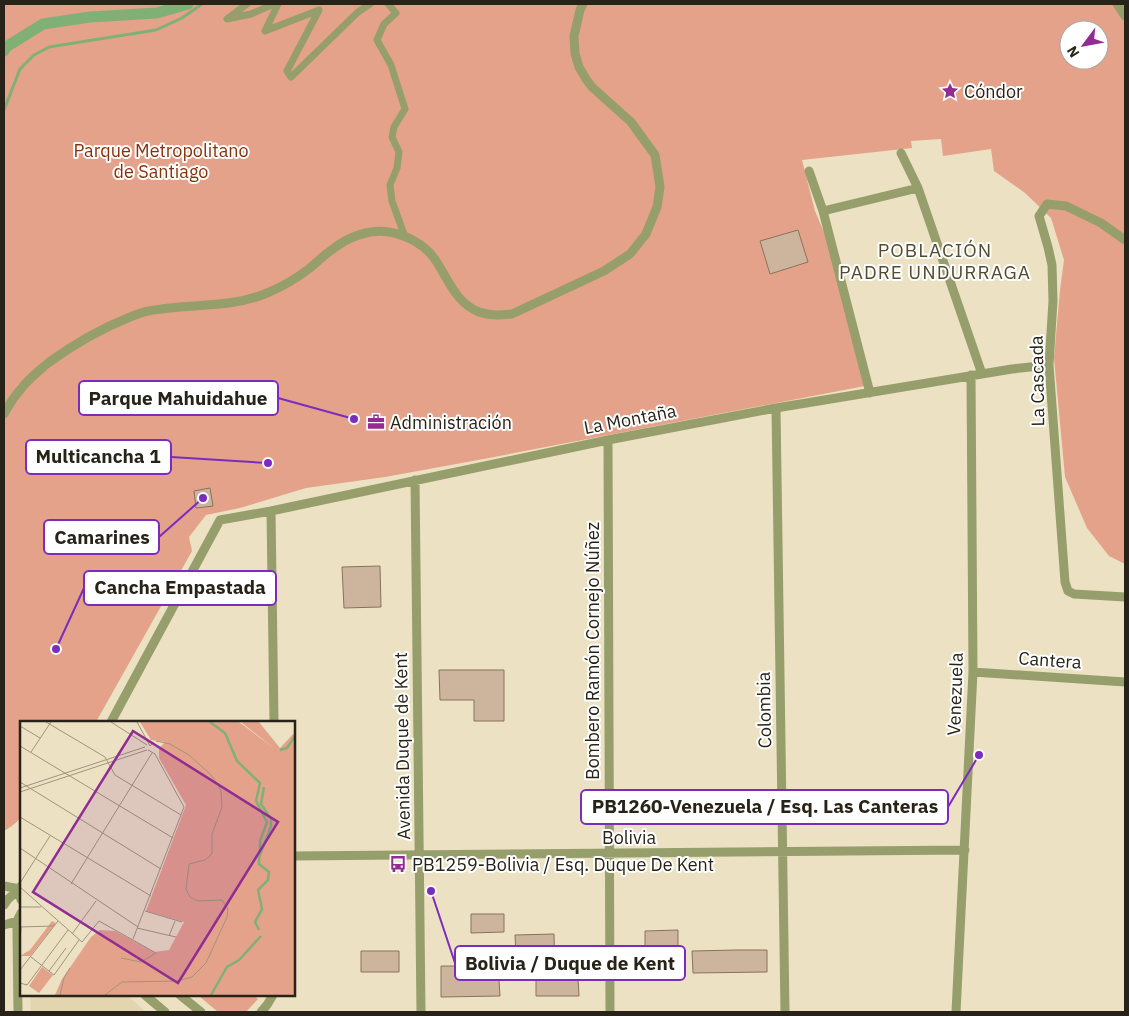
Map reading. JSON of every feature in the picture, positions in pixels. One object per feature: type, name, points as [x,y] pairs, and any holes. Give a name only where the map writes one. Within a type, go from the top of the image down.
[{"type":"street","points":[[247,4],[227,19],[250,14],[276,4]]},
{"type":"street","points":[[276,4],[265,31],[319,10],[287,72],[291,77],[358,12],[370,4]]},
{"type":"street","points":[[388,4],[396,14],[384,24],[377,40],[391,65],[406,109],[394,127],[392,137],[399,152],[397,168],[390,185],[392,201],[405,237]]},
{"type":"street","points":[[4,414],[21,388],[40,369],[72,346],[99,331],[147,312],[249,299],[266,294],[282,287],[348,239],[369,232],[389,232],[414,240],[434,258],[461,300],[477,311],[496,315],[512,314],[604,272],[630,254],[646,234],[658,207],[660,187],[655,155],[631,122],[592,87],[579,67],[575,54],[574,36],[583,4]]},
{"type":"street","points":[[1117,4],[1125,16]]},
{"type":"street","points":[[901,153],[918,188],[982,374]]},
{"type":"street","points":[[809,171],[823,211],[870,393]]},
{"type":"street","points":[[823,211],[918,188]]},
{"type":"street","name":"La Cascada","points":[[1125,240],[1101,223],[1066,206],[1047,204],[1039,216],[1048,248],[1052,275],[1053,301],[1049,365],[1065,582],[1068,591],[1074,594],[1125,597]]},
{"type":"street","name":"La Montaña","points":[[112,721],[220,520],[608,440],[776,408],[1012,368],[1049,365]]},
{"type":"street","name":"Venezuela","points":[[956,1012],[974,672],[971,375]]},
{"type":"street","name":"Colombia","points":[[776,408],[785,1012]]},
{"type":"street","name":"Bombero Ramón Cornejo Núñez","points":[[608,440],[610,1012]]},
{"type":"street","name":"Avenida Duque de Kent","points":[[415,480],[421,1012]]},
{"type":"street","points":[[271,511],[274,721]]},
{"type":"street","name":"Cantera","points":[[974,672],[1125,682]]},
{"type":"street","name":"Bolivia","points":[[295,856],[965,850]]},
{"type":"street","points":[[4,886],[20,887]]},
{"type":"street","points":[[4,905],[20,887]]},
{"type":"street","points":[[18,1012],[17,922],[20,914]]},
{"type":"street","points":[[4,925],[17,922]]},
{"type":"street","points":[[146,996],[165,1012]]},
{"type":"street","points":[[181,996],[201,1012]]},
{"type":"street","points":[[261,1012],[272,996]]},
{"type":"shaded area","points":[[30,996],[128,996],[146,1012],[31,1012]]},
{"type":"green space","name":"Parque Metropolitano de Santiago","points":[[4,4],[1125,4],[1125,564],[1109,556],[1087,528],[1065,477],[1054,358],[1064,260],[1051,218],[1025,193],[994,171],[991,149],[943,156],[941,139],[911,141],[912,148],[802,160],[815,211],[827,239],[865,386],[385,477],[306,488],[240,508],[206,515],[189,537],[192,551],[97,721],[20,721],[20,819],[4,831]]},
{"type":"green space","points":[[199,996],[254,996],[258,999],[246,1012],[218,1012]]},
{"type":"building","points":[[798,230],[808,262],[770,274],[760,241]]},
{"type":"building","points":[[210,488],[213,506],[196,508],[194,491]]},
{"type":"building","points":[[380,566],[381,607],[344,608],[342,567]]},
{"type":"building","points":[[439,670],[504,670],[504,721],[474,721],[474,700],[440,700]]},
{"type":"building","points":[[471,914],[504,914],[504,932],[471,933]]},
{"type":"building","points":[[678,930],[678,950],[645,951],[645,931]]},
{"type":"building","points":[[554,934],[555,979],[578,978],[579,996],[536,996],[536,979],[499,980],[500,996],[441,997],[441,966],[467,966],[467,960],[512,960],[512,955],[516,955],[515,935]]},
{"type":"building","points":[[767,950],[767,972],[693,973],[692,951]]},
{"type":"building","points":[[361,951],[399,951],[399,972],[361,972]]},
{"type":"waterway","points":[[4,51],[6,47],[43,24],[90,17],[157,13],[188,4]]},
{"type":"waterway","points":[[4,110],[20,69],[34,55],[49,47],[156,30],[182,18],[202,4]]},
{"type":"place","name":"Cóndor","points":[[950,91]]},
{"type":"place","name":"Parque Mahuidahue","points":[[354,419]]},
{"type":"place","name":"Administración","points":[[376,422]]},
{"type":"place","name":"Multicancha 1","points":[[268,463]]},
{"type":"place","name":"Camarines","points":[[203,498]]},
{"type":"place","name":"Cancha Empastada","points":[[56,649]]},
{"type":"place","name":"PB1260-Venezuela / Esq. Las Canteras","points":[[979,755]]},
{"type":"place","name":"PB1259-Bolivia / Esq. Duque De Kent","points":[[398,864]]},
{"type":"place","name":"Bolivia / Duque de Kent","points":[[431,891]]},
{"type":"district","name":"POBLACIÓN PADRE UNDURRAGA","points":[[935,261]]}]
